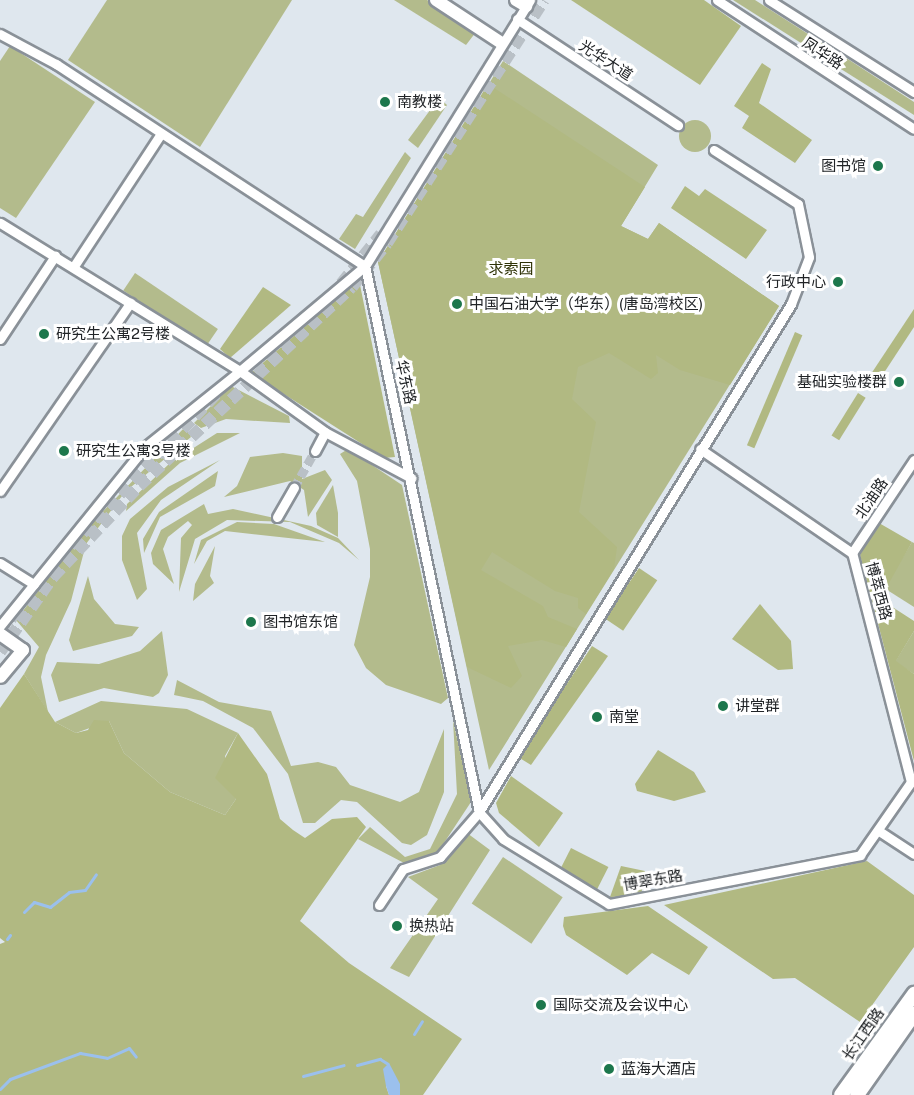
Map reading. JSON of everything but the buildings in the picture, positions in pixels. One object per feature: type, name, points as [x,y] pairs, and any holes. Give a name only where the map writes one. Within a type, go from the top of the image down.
[{"type":"main road","name":"长江西路","points":[[841,1095],[914,994]]},
{"type":"main road","name":"长江西路","points":[[857,1095],[914,1014]]},
{"type":"street","points":[[436,0],[500,42]]},
{"type":"street","name":"凤华路","points":[[717,0],[914,129]]},
{"type":"street","name":"凤华路","points":[[769,0],[914,92]]},
{"type":"street","points":[[0,626],[145,447],[365,266],[500,42],[517,19],[524,2]]},
{"type":"street","name":"光华大道","points":[[517,19],[678,125]]},
{"type":"street","points":[[2,39],[56,64],[160,135],[365,266]]},
{"type":"street","points":[[74,266],[160,135]]},
{"type":"street","points":[[379,905],[403,869],[440,857],[479,812],[700,449],[792,304],[809,257],[798,204],[714,150]]},
{"type":"street","points":[[0,223],[74,266],[240,371],[325,432],[411,478]]},
{"type":"street","points":[[0,339],[55,256]]},
{"type":"street","name":"华东路","points":[[365,266],[479,812]]},
{"type":"street","points":[[0,491],[130,303]]},
{"type":"street","points":[[315,451],[325,432]]},
{"type":"street","name":"博萃西路","points":[[700,449],[852,553],[911,782],[879,831]]},
{"type":"street","name":"北油路","points":[[852,553],[914,460]]},
{"type":"street","points":[[277,517],[294,488]]},
{"type":"street","points":[[0,563],[34,584]]},
{"type":"street","points":[[0,634],[23,650],[0,677]]},
{"type":"street","name":"博翠东路","points":[[479,812],[503,839],[609,904],[860,855],[879,831]]},
{"type":"street","points":[[879,831],[914,854]]},
{"type":"green space","points":[[107,0],[292,0],[200,147],[68,60]]},
{"type":"green space","points":[[394,0],[427,0],[476,32],[466,45]]},
{"type":"green space","points":[[571,0],[704,0],[741,26],[700,85]]},
{"type":"green space","points":[[733,0],[755,0],[830,48],[823,57]]},
{"type":"green space","points":[[10,46],[95,102],[16,218],[0,208],[0,61]]},
{"type":"green space","points":[[840,54],[914,102],[914,115],[833,64]]},
{"type":"green space","name":"求索园","points":[[503,61],[658,165],[621,226],[648,239],[659,223],[779,306],[489,770],[378,262]]},
{"type":"green space","points":[[762,63],[771,69],[759,103],[812,140],[795,163],[742,128],[749,116],[734,106]]},
{"type":"green space","name":"求索园","points":[[488,84],[645,187],[621,226],[648,239],[659,223],[779,306],[730,385],[680,370],[656,355],[658,373],[651,379],[609,353],[578,367],[572,399],[596,422],[579,512],[617,547],[614,569],[586,614],[578,608],[578,598],[555,591],[492,552],[481,570],[543,606],[548,617],[577,629],[566,647],[542,640],[508,646],[522,676],[511,688],[467,667],[378,262]]},
{"type":"green space","points":[[439,98],[447,105],[418,148],[408,140]]},
{"type":"green space","points":[[695,120],[706,125],[711,136],[706,147],[695,152],[684,147],[679,136],[684,125]]},
{"type":"green space","points":[[405,152],[411,158],[355,249],[339,239],[356,214],[363,217]]},
{"type":"green space","points":[[685,186],[699,196],[705,189],[767,230],[746,259],[671,208]]},
{"type":"green space","points":[[135,273],[218,329],[206,346],[123,290]]},
{"type":"green space","points":[[359,280],[395,457],[384,458],[251,373]]},
{"type":"green space","points":[[263,287],[291,305],[230,358],[220,349]]},
{"type":"green space","points":[[914,309],[914,327],[876,385],[867,380]]},
{"type":"green space","points":[[795,332],[802,335],[754,448],[747,445]]},
{"type":"green space","points":[[231,386],[289,416],[290,423],[226,419],[201,428],[194,423]]},
{"type":"green space","points":[[858,393],[866,398],[839,440],[832,435]]},
{"type":"green space","points":[[185,427],[191,437],[125,492],[86,544],[71,601],[46,655],[41,677],[48,712],[24,674],[39,647],[16,620],[84,531]]},
{"type":"green space","points":[[217,433],[240,433],[180,463],[126,511],[127,504],[170,463]]},
{"type":"green space","points":[[348,449],[402,485],[448,698],[441,704],[386,685],[366,668],[354,645],[370,577],[370,549],[357,481],[340,454]]},
{"type":"green space","points":[[283,453],[302,456],[302,479],[325,470],[332,480],[308,517],[304,490],[290,481],[224,497],[237,486],[250,457]]},
{"type":"green space","points":[[220,460],[161,500],[137,533],[147,589],[137,600],[122,560],[122,536],[130,519],[168,487]]},
{"type":"green space","points":[[218,471],[215,486],[160,517],[144,553],[143,539],[159,512]]},
{"type":"green space","points":[[333,485],[338,513],[338,537],[317,525],[316,513]]},
{"type":"green space","points":[[204,504],[208,514],[233,509],[311,526],[338,538],[359,560],[339,543],[290,522],[227,520],[195,539],[179,592],[181,538],[192,525],[188,521],[168,537],[163,549],[174,584],[153,564],[151,553],[161,530]]},
{"type":"green space","points":[[237,522],[274,524],[325,542],[225,531],[207,541],[194,564],[201,540]]},
{"type":"green space","points":[[879,523],[912,542],[880,599],[914,621],[914,631],[896,661],[914,674],[914,761],[860,555]]},
{"type":"green space","points":[[912,542],[914,543],[914,607],[884,588]]},
{"type":"green space","points":[[215,546],[210,576],[214,583],[193,601],[195,584]]},
{"type":"green space","points":[[639,568],[657,580],[623,631],[605,619]]},
{"type":"green space","points":[[88,576],[94,599],[115,624],[139,627],[132,636],[73,651],[69,640]]},
{"type":"green space","points":[[760,604],[791,641],[793,669],[778,670],[732,639]]},
{"type":"green space","points":[[162,631],[168,675],[159,693],[153,697],[104,688],[59,702],[51,675],[57,662],[99,664],[140,651]]},
{"type":"green space","points":[[914,631],[914,674],[895,662]]},
{"type":"green space","points":[[592,646],[608,656],[531,765],[518,757]]},
{"type":"green space","points":[[24,674],[55,722],[76,733],[88,730],[94,720],[109,721],[124,753],[170,792],[225,815],[236,799],[215,778],[238,733],[267,774],[280,819],[293,830],[305,838],[332,819],[357,817],[366,827],[300,921],[349,963],[462,1039],[423,1095],[400,1095],[400,1084],[386,1086],[389,1095],[0,1095],[0,944],[5,942],[0,938],[0,708]]},
{"type":"green space","points":[[177,680],[219,702],[271,711],[291,766],[318,762],[336,767],[350,785],[400,802],[419,792],[444,729],[444,792],[427,835],[411,845],[402,843],[357,802],[341,800],[315,823],[303,823],[288,774],[253,728],[203,701],[174,695]]},
{"type":"green space","points":[[101,701],[187,709],[238,733],[225,756],[236,799],[225,815],[170,792],[124,753],[109,721],[76,733],[55,722]]},
{"type":"green space","points":[[453,720],[471,802],[440,849],[427,859],[406,864],[358,839],[370,827],[405,857],[430,849],[457,794]]},
{"type":"green space","points":[[658,750],[694,772],[706,792],[674,801],[637,791],[635,784]]},
{"type":"green space","points":[[511,776],[563,813],[539,847],[499,813],[496,803]]},
{"type":"green space","points":[[467,833],[490,850],[409,977],[390,968],[438,899],[408,877],[440,865],[459,835]]},
{"type":"green space","points":[[571,848],[608,867],[597,890],[559,871]]},
{"type":"green space","points":[[503,857],[563,897],[531,944],[472,903]]},
{"type":"green space","points":[[867,861],[914,895],[914,947],[860,1022],[795,978],[773,979],[664,905]]},
{"type":"green space","points":[[621,866],[645,871],[641,896],[610,897]]},
{"type":"green space","points":[[648,906],[708,947],[689,975],[652,953],[627,975],[566,935],[563,926],[564,917]]},
{"type":"water","points":[[389,1063],[400,1084],[400,1095],[389,1095],[383,1069]]},
{"type":"waterway","points":[[24,912],[34,902],[50,907],[69,892],[85,890],[96,874]]},
{"type":"waterway","points":[[7,939],[10,935]]},
{"type":"waterway","points":[[414,1034],[422,1021]]},
{"type":"waterway","points":[[0,1089],[10,1079],[80,1053],[107,1058],[129,1048],[136,1057]]},
{"type":"waterway","points":[[357,1065],[380,1059],[388,1064]]},
{"type":"waterway","points":[[303,1076],[344,1065]]},
{"type":"tunnel","points":[[0,652],[53,577],[139,486],[352,287],[387,243],[544,0]]},
{"type":"tunnel","points":[[341,284],[381,234]]},
{"type":"tunnel","points":[[70,546],[220,390]]},
{"type":"tunnel","points":[[294,488],[315,451]]},
{"type":"tunnel","points":[[0,634],[17,611]]},
{"type":"place","name":"南教楼","points":[[385,102]]},
{"type":"place","name":"图书馆","points":[[878,166]]},
{"type":"place","name":"行政中心","points":[[838,282]]},
{"type":"place","name":"中国石油大学（华东）(唐岛湾校区)","points":[[457,304]]},
{"type":"place","name":"研究生公寓2号楼","points":[[44,334]]},
{"type":"place","name":"基础实验楼群","points":[[899,382]]},
{"type":"place","name":"研究生公寓3号楼","points":[[64,451]]},
{"type":"place","name":"图书馆东馆","points":[[251,622]]},
{"type":"place","name":"讲堂群","points":[[723,706]]},
{"type":"place","name":"南堂","points":[[597,717]]},
{"type":"place","name":"换热站","points":[[397,926]]},
{"type":"place","name":"国际交流及会议中心","points":[[541,1005]]},
{"type":"place","name":"蓝海大酒店","points":[[609,1069]]}]
